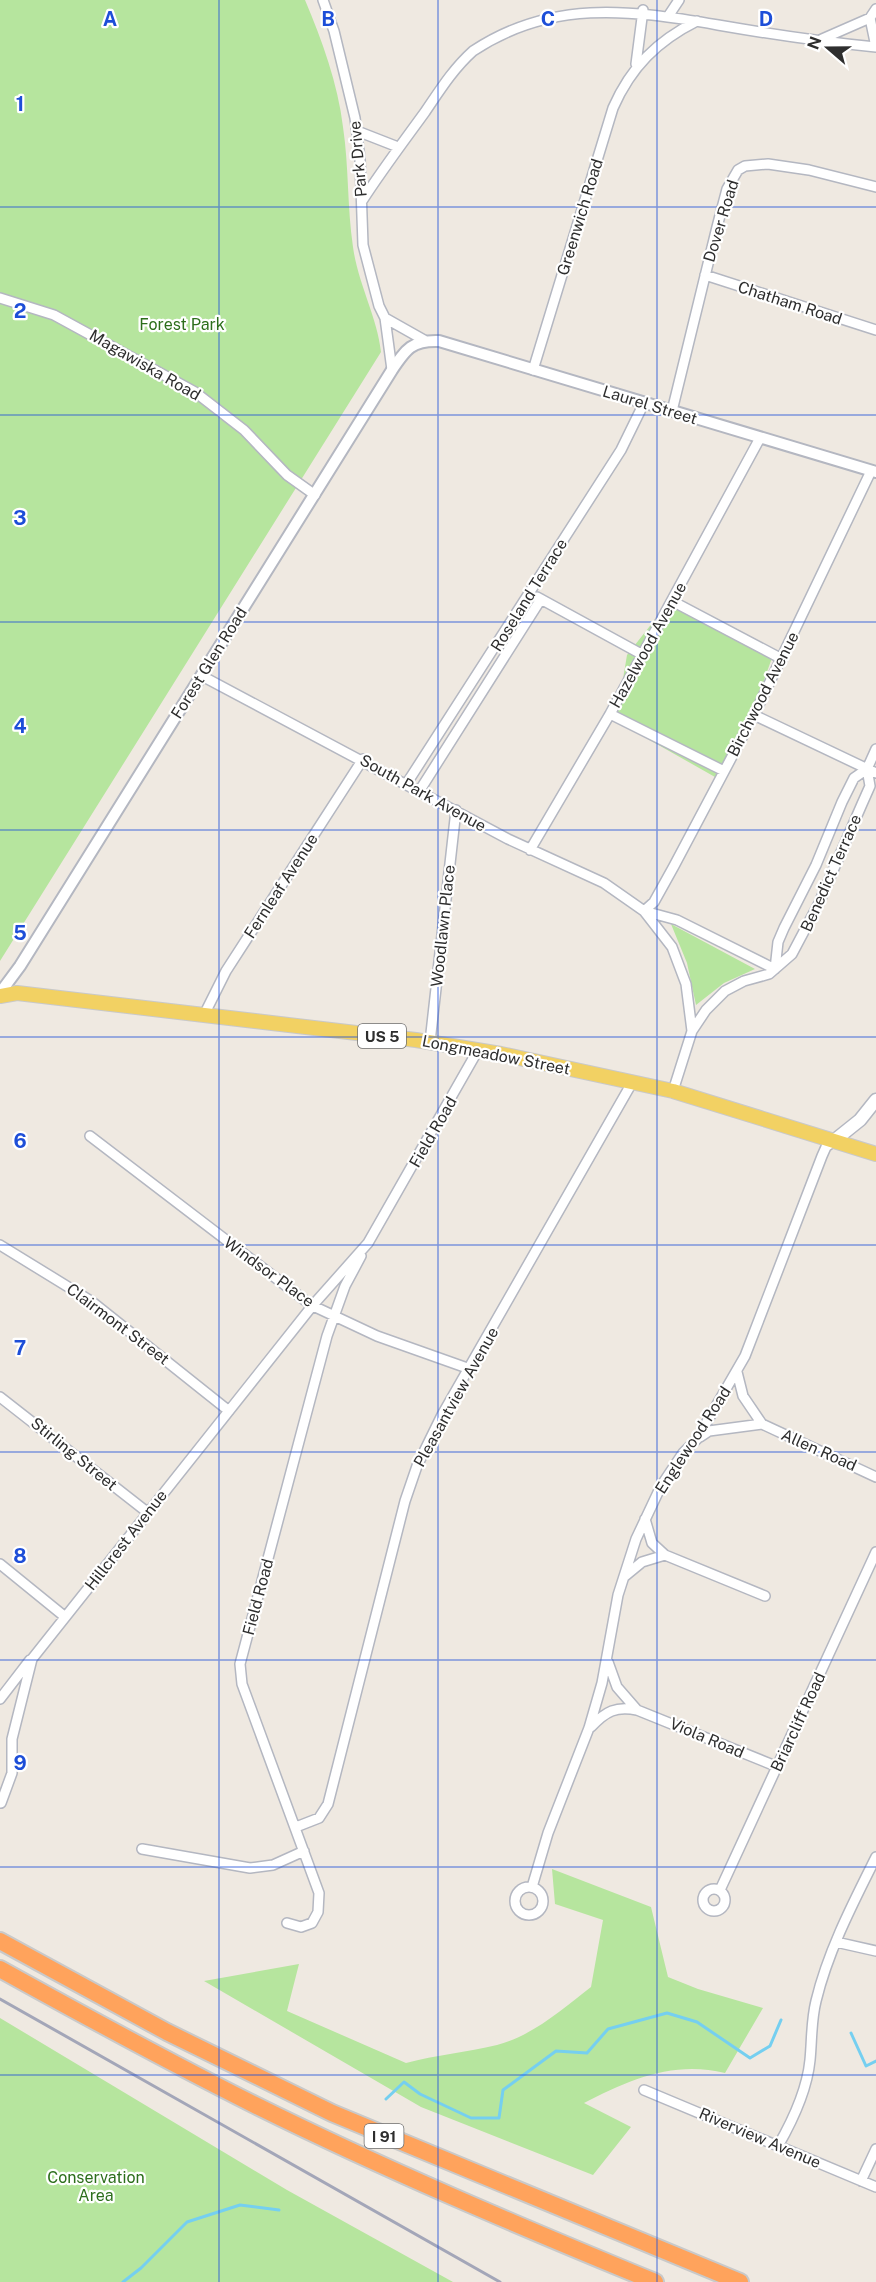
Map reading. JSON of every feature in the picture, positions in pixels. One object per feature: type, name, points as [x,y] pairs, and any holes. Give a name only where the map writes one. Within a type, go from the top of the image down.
[{"type":"highway","name":"I 91","points":[[0,1941],[167,2032],[332,2113],[740,2282]]},
{"type":"highway","name":"I 91","points":[[0,1969],[138,2044],[285,2119],[477,2208],[656,2282]]},
{"type":"main road","name":"Longmeadow Street","points":[[0,994],[17,993],[430,1042],[478,1050],[673,1091],[876,1154]]},
{"type":"main road","points":[[835,1140],[860,1120],[876,1100]]},
{"type":"street","name":"Park Drive","points":[[323,0],[338,47],[357,131],[363,245],[379,306],[385,318],[392,370]]},
{"type":"street","points":[[669,15],[679,0]]},
{"type":"street","points":[[362,201],[398,147],[457,67],[482,43],[519,20],[542,10],[576,5],[603,5],[818,40],[876,46],[870,18]]},
{"type":"street","points":[[818,40],[870,18],[876,9]]},
{"type":"street","name":"Greenwich Road","points":[[635,68],[643,10]]},
{"type":"street","name":"Greenwich Road","points":[[533,370],[613,108],[635,68],[673,33],[697,21]]},
{"type":"street","points":[[357,131],[398,147]]},
{"type":"street","name":"Dover Road","points":[[672,411],[727,189],[741,168],[768,164],[809,170],[876,187]]},
{"type":"street","name":"Chatham Road","points":[[705,275],[876,330]]},
{"type":"street","name":"Magawiska Road","points":[[0,298],[54,315],[188,388],[243,430],[299,484],[315,495]]},
{"type":"street","points":[[385,318],[424,340]]},
{"type":"street","name":"Laurel Street","points":[[424,340],[439,341],[873,472]]},
{"type":"street","name":"Forest Glen Road","points":[[0,994],[10,982],[392,370],[404,352],[424,340]]},
{"type":"street","name":"Roseland Terrace","points":[[407,783],[621,450],[644,403]]},
{"type":"street","name":"Hazelwood Avenue","points":[[530,850],[643,655],[760,438]]},
{"type":"street","name":"Birchwood Avenue","points":[[644,911],[654,902],[754,715],[873,472]]},
{"type":"street","points":[[530,593],[643,655]]},
{"type":"street","points":[[420,790],[541,599]]},
{"type":"street","points":[[672,601],[782,659]]},
{"type":"street","name":"South Park Avenue","points":[[202,676],[363,759],[530,850],[604,883],[644,911],[666,938],[681,965],[686,984],[692,1031],[673,1091]]},
{"type":"street","points":[[610,714],[724,771]]},
{"type":"street","points":[[754,715],[872,771]]},
{"type":"street","name":"Benedict Terrace","points":[[692,1031],[706,1010],[725,991],[744,981],[770,974],[792,954],[819,903],[870,786],[876,749]]},
{"type":"street","name":"Fernleaf Avenue","points":[[204,1015],[226,971],[363,759]]},
{"type":"street","name":"Benedict Terrace","points":[[775,969],[784,928],[816,863],[842,802],[854,778],[872,771]]},
{"type":"street","name":"Woodlawn Place","points":[[430,1042],[456,810]]},
{"type":"street","name":"South Park Avenue","points":[[644,911],[677,920],[775,969]]},
{"type":"street","name":"Field Road","points":[[287,1923],[307,1926],[314,1921],[318,1912],[319,1893],[239,1671],[327,1336],[345,1286],[478,1050]]},
{"type":"street","name":"Pleasantview Avenue","points":[[296,1827],[319,1818],[328,1804],[411,1479],[438,1424],[633,1081]]},
{"type":"street","name":"Windsor Place","points":[[90,1136],[313,1305],[377,1336],[470,1369]]},
{"type":"street","name":"Englewood Road","points":[[532,1887],[548,1833],[589,1728],[623,1579],[645,1517],[675,1464],[697,1439],[737,1372],[751,1342],[826,1147],[835,1140]]},
{"type":"street","name":"Field Road","points":[[313,1305],[368,1244]]},
{"type":"street","name":"Clairmont Street","points":[[0,1245],[92,1301],[229,1411]]},
{"type":"street","name":"Hillcrest Avenue","points":[[1,1803],[12,1773],[12,1739],[32,1659],[313,1305]]},
{"type":"street","name":"Allen Road","points":[[737,1372],[743,1396],[762,1424],[876,1477]]},
{"type":"street","name":"Stirling Street","points":[[0,1397],[147,1512]]},
{"type":"street","name":"Allen Road","points":[[697,1439],[709,1431],[762,1424]]},
{"type":"street","points":[[645,1517],[650,1539],[665,1555],[765,1596]]},
{"type":"street","name":"Briarcliff Road","points":[[720,1890],[876,1552]]},
{"type":"street","points":[[623,1579],[642,1562],[665,1555]]},
{"type":"street","points":[[0,1564],[64,1616]]},
{"type":"street","name":"Viola Road","points":[[607,1653],[617,1687],[637,1710]]},
{"type":"street","points":[[0,1698],[32,1659]]},
{"type":"street","name":"Viola Road","points":[[589,1728],[612,1709],[624,1707],[637,1710],[777,1767]]},
{"type":"street","points":[[142,1849],[250,1868],[273,1865],[304,1851]]},
{"type":"street","points":[[778,2146],[793,2119],[806,2081],[810,2061],[812,2017],[836,1942],[876,1857]]},
{"type":"street","points":[[836,1942],[876,1951]]},
{"type":"street","name":"Riverview Avenue","points":[[644,2090],[876,2187]]},
{"type":"street","points":[[861,2181],[876,2149]]},
{"type":"green space","name":"Forest Park","points":[[0,0],[305,0],[323,46],[341,111],[355,261],[376,326],[381,352],[0,961]]},
{"type":"green space","points":[[668,603],[773,655],[745,734],[715,777],[616,721],[627,655]]},
{"type":"green space","points":[[671,924],[755,969],[724,983],[696,1005],[687,963]]},
{"type":"green space","points":[[552,1869],[651,1907],[668,1977],[698,1989],[763,2008],[725,2073],[688,2069],[652,2074],[584,2103],[631,2127],[593,2175],[421,2107],[204,1981],[299,1964],[287,2011],[406,2063],[510,2041],[558,2013],[591,1987],[603,1920],[555,1904]]},
{"type":"green space","name":"Conservation Area","points":[[0,2018],[287,2190],[453,2282],[0,2282]]},
{"type":"waterway","points":[[386,2099],[404,2082],[420,2094],[471,2118],[499,2118],[503,2090],[556,2051],[587,2053],[608,2029],[667,2013],[697,2022],[750,2058],[770,2046],[781,2020]]},
{"type":"waterway","points":[[851,2033],[866,2066],[876,2061]]},
{"type":"waterway","points":[[123,2282],[141,2268],[187,2222],[240,2205],[279,2210]]},
{"type":"railway","points":[[0,1999],[500,2282]]}]
